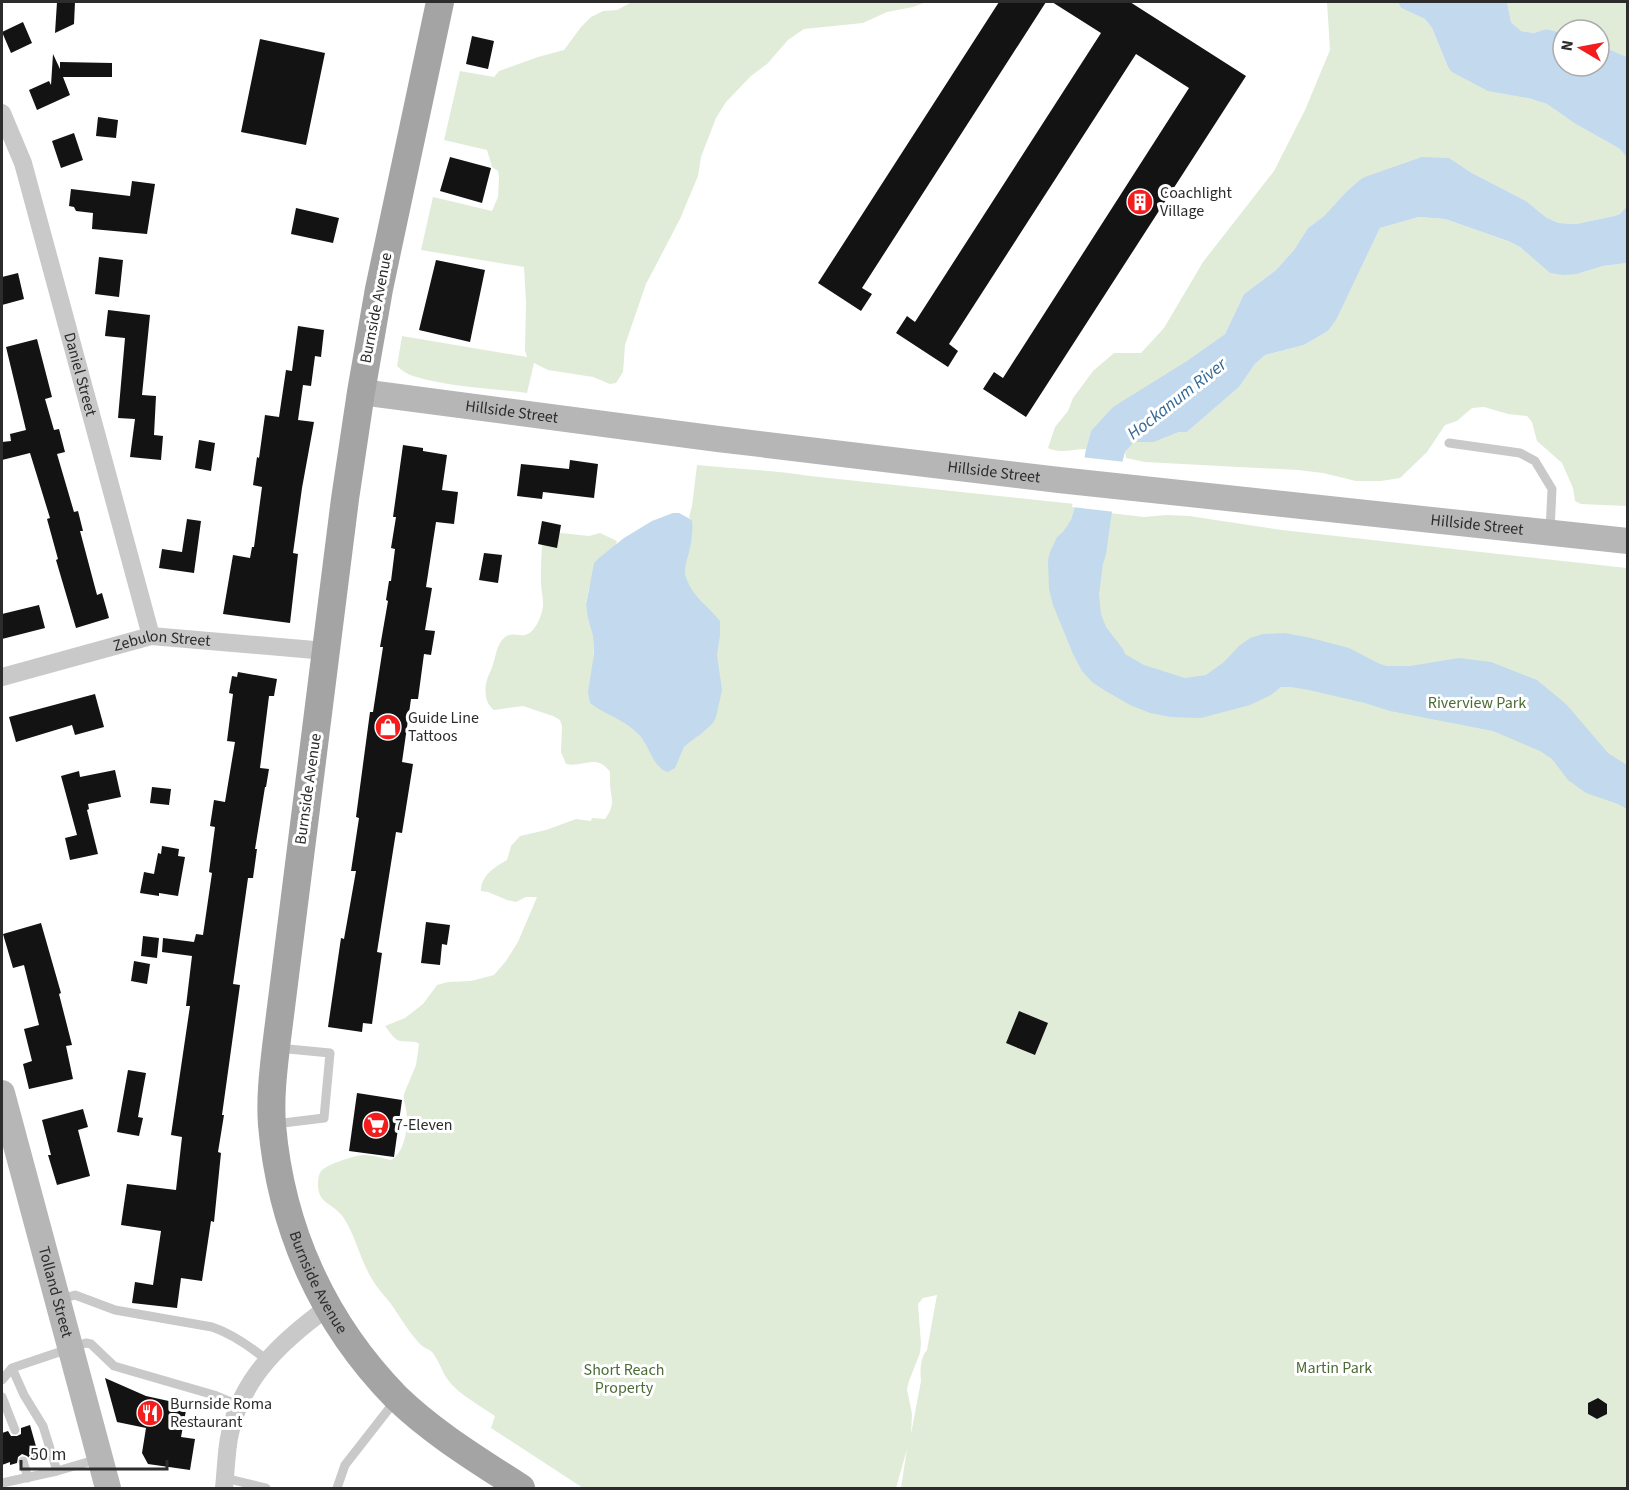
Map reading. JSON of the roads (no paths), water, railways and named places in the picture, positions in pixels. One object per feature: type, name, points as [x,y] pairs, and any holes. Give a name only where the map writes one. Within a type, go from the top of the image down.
[{"type":"main road","name":"Burnside Avenue","points":[[440,2],[379,289],[360,392],[276,1047],[272,1087],[272,1124],[281,1187],[301,1253],[327,1308],[367,1365],[398,1398],[444,1437],[521,1488]]},
{"type":"main road","name":"Hillside Street","points":[[360,392],[718,439],[1133,489],[1628,541]]},
{"type":"main road","name":"Tolland Street","points":[[2,1093],[108,1488]]},
{"type":"street","name":"Daniel Street","points":[[2,113],[23,163],[152,636]]},
{"type":"street","name":"Zebulon Street","points":[[2,677],[152,636],[326,651]]},
{"type":"street","points":[[225,1483],[230,1434],[238,1404],[249,1383],[296,1332],[327,1308]]},
{"type":"lane","points":[[1449,443],[1520,453],[1535,461],[1552,489],[1550,533]]},
{"type":"lane","points":[[272,1124],[324,1118],[330,1053],[276,1047]]},
{"type":"lane","points":[[58,1300],[75,1295],[115,1310],[220,1330],[250,1347],[268,1361]]},
{"type":"lane","points":[[2,1380],[12,1368],[86,1343],[91,1344],[114,1366],[238,1404]]},
{"type":"lane","points":[[12,1368],[24,1395],[43,1426],[57,1471]]},
{"type":"lane","points":[[2,1397],[15,1430]]},
{"type":"lane","points":[[337,1488],[345,1465],[398,1398]]},
{"type":"lane","points":[[2,1484],[100,1458]]},
{"type":"lane","points":[[24,1461],[28,1478]]},
{"type":"lane","points":[[225,1483],[266,1488]]},
{"type":"water","points":[[1398,2],[1507,2],[1511,22],[1521,31],[1534,33],[1546,29],[1551,30],[1551,78],[1611,78],[1611,50],[1627,57],[1627,158],[1620,149],[1574,123],[1547,104],[1488,91],[1452,72],[1432,28],[1425,19],[1401,8]]},
{"type":"water","name":"Hockanum River","points":[[1422,157],[1449,158],[1472,173],[1526,201],[1547,218],[1559,223],[1576,224],[1614,216],[1620,214],[1627,206],[1627,263],[1563,275],[1550,273],[1520,247],[1508,241],[1445,219],[1419,217],[1380,228],[1336,320],[1328,331],[1304,345],[1265,355],[1255,364],[1239,387],[1187,432],[1179,432],[1154,442],[1134,442],[1125,452],[1115,490],[1103,564],[1099,594],[1101,614],[1106,627],[1125,654],[1144,665],[1185,678],[1206,675],[1250,638],[1263,634],[1285,633],[1311,638],[1349,648],[1387,666],[1410,666],[1459,658],[1491,662],[1537,680],[1566,704],[1608,753],[1627,765],[1627,809],[1586,793],[1568,780],[1552,759],[1540,751],[1493,731],[1390,711],[1309,690],[1281,687],[1271,695],[1250,705],[1201,718],[1171,717],[1150,713],[1104,690],[1082,671],[1053,605],[1049,589],[1048,560],[1057,537],[1071,520],[1091,431],[1113,407],[1187,361],[1225,334],[1244,294],[1276,270],[1294,250],[1308,228],[1324,216],[1362,178]]},
{"type":"water","points":[[679,513],[692,520],[692,537],[685,568],[686,576],[693,592],[720,621],[717,655],[722,690],[713,723],[684,747],[675,768],[668,772],[659,766],[634,730],[590,703],[588,692],[594,654],[593,636],[586,605],[594,563],[624,538],[652,521]]},
{"type":"place","name":"Coachlight Village","points":[[1140,202]]},
{"type":"place","name":"Guide Line Tattoos","points":[[388,727]]},
{"type":"place","name":"7-Eleven","points":[[376,1125]]},
{"type":"place","name":"Burnside Roma Restaurant","points":[[150,1413]]},
{"type":"park label","name":"Riverview Park","points":[[1477,703]]},
{"type":"park label","name":"Martin Park","points":[[1334,1368]]},
{"type":"park label","name":"Short Reach Property","points":[[624,1379]]}]
